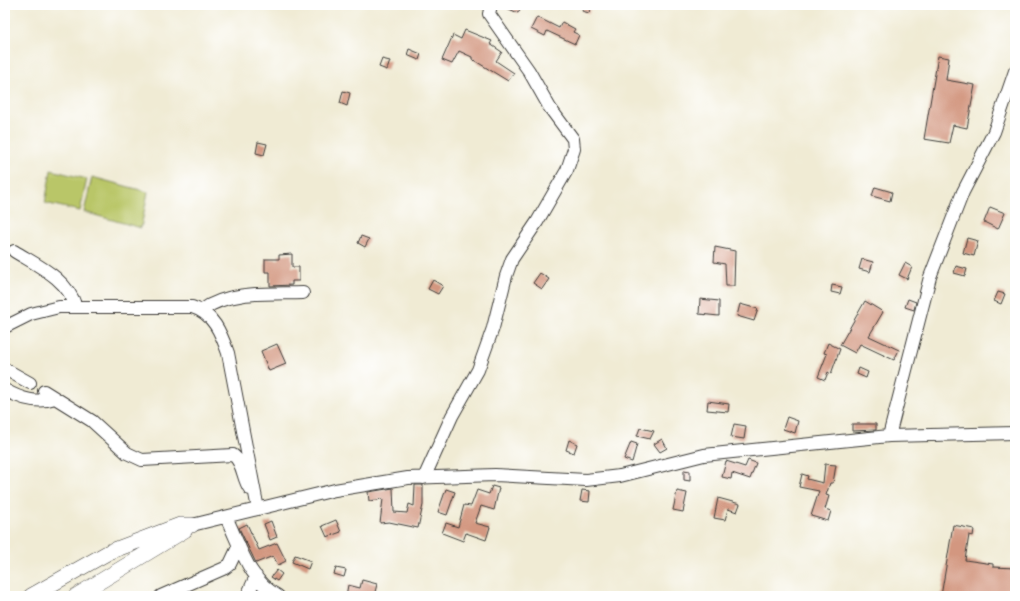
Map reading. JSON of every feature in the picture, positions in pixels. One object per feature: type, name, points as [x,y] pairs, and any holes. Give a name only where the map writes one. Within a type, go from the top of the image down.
[{"type":"main road","points":[[31,596],[109,552],[180,525],[192,525]]},
{"type":"main road","points":[[76,596],[192,525]]},
{"type":"street","points":[[424,478],[452,416],[478,370],[494,328],[506,276],[512,258],[537,222],[567,170],[574,149],[573,139],[550,108],[534,79],[489,14],[491,5]]},
{"type":"street","points":[[889,436],[930,277],[963,192],[994,132],[1015,71]]},
{"type":"street","points":[[14,251],[60,281],[73,299],[76,307]]},
{"type":"street","points":[[202,310],[214,304],[244,295],[303,293]]},
{"type":"street","points":[[5,327],[43,311],[59,307],[192,307],[202,310],[210,317],[218,329],[228,353],[258,509]]},
{"type":"street","points":[[5,369],[30,383]]},
{"type":"street","points":[[5,390],[16,396],[44,402],[55,398]]},
{"type":"street","points":[[44,391],[92,421],[127,453],[142,460],[233,455],[238,459],[246,484],[255,491]]},
{"type":"street","points":[[192,525],[335,490],[408,478],[495,475],[586,480],[620,476],[704,455],[889,436],[1015,433]]},
{"type":"street","points":[[226,517],[245,559],[256,576],[262,584],[278,596]]},
{"type":"street","points":[[161,596],[225,568],[230,564],[239,545]]},
{"type":"street","points":[[247,596],[256,576]]},
{"type":"street","points":[[184,596],[189,584]]},
{"type":"green space","points":[[51,170],[87,179],[80,211],[45,203]]},
{"type":"green space","points":[[92,177],[148,192],[141,228],[84,212]]},
{"type":"building","points":[[500,5],[522,5],[518,13]]},
{"type":"building","points":[[584,5],[591,5],[589,13],[582,11]]},
{"type":"building","points":[[537,17],[559,28],[562,22],[575,29],[573,32],[579,35],[575,44],[547,31],[545,36],[531,29]]},
{"type":"building","points":[[465,30],[492,41],[490,44],[502,52],[496,61],[514,73],[508,81],[472,59],[472,57],[459,51],[452,64],[442,60],[453,35],[461,39]]},
{"type":"building","points":[[409,49],[421,54],[419,60],[407,55]]},
{"type":"building","points":[[938,56],[949,58],[946,80],[975,85],[967,128],[953,125],[949,143],[924,139]]},
{"type":"building","points":[[382,59],[390,61],[387,70],[379,67]]},
{"type":"building","points":[[343,91],[350,93],[347,106],[340,103]]},
{"type":"building","points":[[258,142],[267,144],[264,155],[256,153]]},
{"type":"building","points":[[875,187],[892,192],[890,201],[872,196]]},
{"type":"building","points":[[990,207],[1005,213],[998,229],[984,222]]},
{"type":"building","points":[[361,236],[369,239],[365,247],[358,243]]},
{"type":"building","points":[[967,238],[978,241],[974,256],[963,253]]},
{"type":"building","points":[[715,247],[735,251],[734,286],[726,286],[725,264],[714,262]]},
{"type":"building","points":[[292,254],[292,267],[299,267],[299,281],[292,281],[292,285],[270,286],[270,272],[265,272],[265,259],[279,259],[279,255]]},
{"type":"building","points":[[862,259],[873,262],[870,272],[859,269]]},
{"type":"building","points":[[905,263],[912,267],[907,279],[899,275]]},
{"type":"building","points":[[956,266],[967,269],[965,276],[954,273]]},
{"type":"building","points":[[540,273],[549,279],[542,289],[533,283]]},
{"type":"building","points":[[433,280],[443,286],[438,294],[428,289]]},
{"type":"building","points":[[832,285],[842,287],[840,294],[831,292]]},
{"type":"building","points":[[998,292],[1005,294],[1001,304],[994,301]]},
{"type":"building","points":[[700,299],[719,301],[719,316],[699,314]]},
{"type":"building","points":[[908,299],[916,302],[914,310],[905,307]]},
{"type":"building","points":[[865,301],[883,312],[869,336],[899,350],[894,360],[860,344],[855,353],[840,345]]},
{"type":"building","points":[[740,304],[758,309],[754,321],[737,316]]},
{"type":"building","points":[[828,343],[840,349],[831,374],[828,372],[825,380],[818,377],[827,354],[824,353]]},
{"type":"building","points":[[277,344],[286,364],[269,371],[261,351]]},
{"type":"building","points":[[859,368],[868,372],[866,378],[857,374]]},
{"type":"building","points":[[708,401],[729,404],[728,412],[707,410]]},
{"type":"building","points":[[787,417],[798,421],[795,433],[783,429]]},
{"type":"building","points":[[734,424],[746,426],[744,439],[731,437]]},
{"type":"building","points":[[852,424],[876,424],[876,430],[852,431]]},
{"type":"building","points":[[640,428],[654,431],[650,439],[637,436]]},
{"type":"building","points":[[662,439],[667,448],[660,452],[654,444]]},
{"type":"building","points":[[569,440],[577,444],[574,453],[566,450]]},
{"type":"building","points":[[631,442],[637,444],[632,462],[624,459]]},
{"type":"building","points":[[748,460],[756,463],[750,479],[732,473],[731,479],[722,477],[726,461],[745,467]]},
{"type":"building","points":[[825,464],[836,465],[833,483],[830,483],[826,495],[829,496],[825,509],[831,511],[828,521],[811,516],[819,491],[799,487],[802,474],[808,476],[807,479],[823,483]]},
{"type":"building","points":[[684,470],[690,471],[690,481],[684,480]]},
{"type":"building","points":[[415,485],[423,485],[423,505],[418,528],[389,522],[380,523],[383,499],[369,501],[368,492],[393,488],[394,512],[407,513],[409,504],[414,506]]},
{"type":"building","points":[[492,486],[499,488],[494,510],[481,506],[475,523],[490,527],[486,540],[466,533],[463,541],[442,533],[446,523],[458,527],[464,505],[471,506],[477,490],[489,494]]},
{"type":"building","points":[[446,489],[455,492],[447,515],[438,512]]},
{"type":"building","points":[[582,490],[590,491],[589,502],[580,501]]},
{"type":"building","points":[[677,491],[687,493],[683,512],[673,510]]},
{"type":"building","points":[[718,498],[740,504],[737,512],[728,509],[725,520],[714,518]]},
{"type":"building","points":[[336,520],[341,532],[327,537],[322,526]]},
{"type":"building","points":[[271,521],[277,537],[270,540],[264,524]]},
{"type":"building","points":[[247,524],[259,550],[277,543],[286,561],[278,565],[273,556],[256,563],[239,528]]},
{"type":"building","points":[[953,525],[974,529],[973,536],[969,535],[965,560],[993,564],[993,567],[1015,568],[1015,596],[941,596]]},
{"type":"building","points":[[295,555],[311,561],[308,569],[292,562]]},
{"type":"building","points":[[336,568],[346,570],[344,577],[334,574]]},
{"type":"building","points":[[277,570],[282,574],[277,581],[271,577]]},
{"type":"building","points":[[362,580],[377,584],[374,596],[346,596],[348,585],[360,588]]}]
